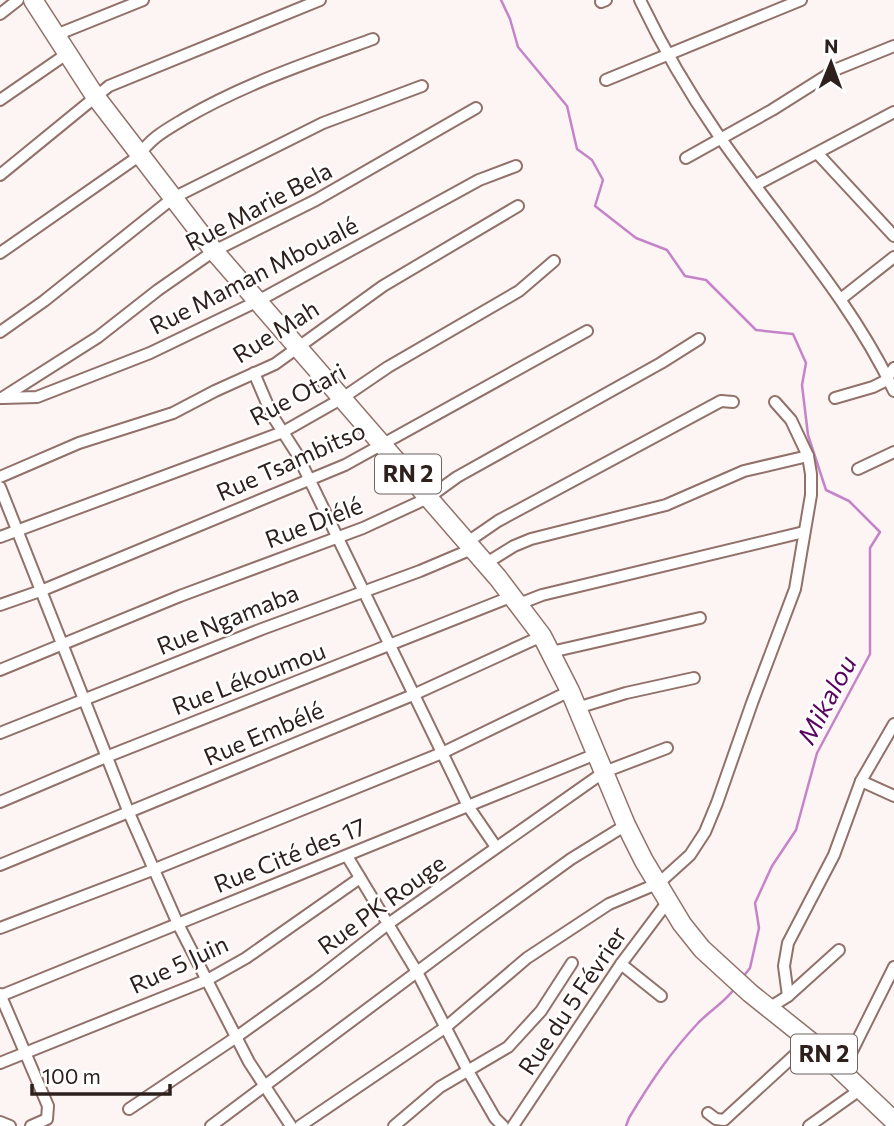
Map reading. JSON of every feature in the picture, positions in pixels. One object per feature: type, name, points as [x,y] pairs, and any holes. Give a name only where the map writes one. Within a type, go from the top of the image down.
[{"type":"highway","name":"RN 2","points":[[33,0],[95,96],[214,251],[516,600],[542,636],[573,700],[625,825],[682,923],[702,949],[750,993],[810,1041],[894,1121]]},
{"type":"street","points":[[0,14],[18,0]]},
{"type":"street","points":[[56,36],[143,0]]},
{"type":"street","points":[[0,175],[108,86],[320,0]]},
{"type":"street","points":[[640,0],[667,54],[721,138],[842,298],[890,372],[894,391]]},
{"type":"street","points":[[606,80],[801,0]]},
{"type":"street","points":[[0,253],[139,156],[158,135],[224,96],[373,40]]},
{"type":"street","points":[[686,158],[772,110],[837,69],[894,47]]},
{"type":"street","points":[[0,100],[68,53]]},
{"type":"street","points":[[0,332],[44,301],[173,198],[323,123],[422,86]]},
{"type":"street","name":"Rue Marie Bela","points":[[1,399],[98,337],[214,251],[316,200],[477,108]]},
{"type":"street","points":[[756,186],[894,112]]},
{"type":"street","points":[[818,154],[894,236]]},
{"type":"street","name":"Rue Maman Mboualé","points":[[1,399],[37,397],[150,352],[258,301],[479,180],[516,166]]},
{"type":"street","name":"Rue Mah","points":[[0,477],[79,443],[173,413],[275,363],[383,286],[518,206]]},
{"type":"street","points":[[842,298],[894,257]]},
{"type":"street","name":"Rue Otari","points":[[0,537],[284,432],[341,400],[388,367],[519,291],[554,261]]},
{"type":"street","name":"Rue Tsambitso","points":[[0,605],[43,590],[345,465],[587,331]]},
{"type":"street","name":"Rue Diélé","points":[[0,670],[180,596],[336,538],[428,498],[457,477],[699,339]]},
{"type":"street","points":[[835,398],[873,387],[885,381],[890,372]]},
{"type":"street","points":[[254,373],[267,404],[310,480],[468,806],[496,847]]},
{"type":"street","name":"Rue Ngamaba","points":[[0,733],[363,591],[469,546],[507,516],[721,401],[733,402]]},
{"type":"street","points":[[300,1126],[446,1027],[527,958],[609,904],[659,883],[690,855],[713,814],[795,589],[811,495],[808,456],[791,420],[775,402]]},
{"type":"street","points":[[858,469],[894,452]]},
{"type":"street","points":[[485,564],[531,539],[666,505],[744,471],[808,456]]},
{"type":"street","points":[[0,486],[43,590],[106,757],[178,924],[235,1038],[291,1126]]},
{"type":"street","name":"Rue Lékoumou","points":[[0,802],[106,757],[390,646],[516,600],[804,532]]},
{"type":"street","points":[[551,652],[700,618]]},
{"type":"street","name":"Rue Embélé","points":[[0,865],[413,695],[542,636]]},
{"type":"street","points":[[0,928],[155,869],[573,700],[626,694],[694,678]]},
{"type":"street","points":[[788,996],[785,966],[788,943],[838,848],[861,781],[894,724]]},
{"type":"street","name":"Rue PK Rouge","points":[[129,1109],[235,1038],[388,924],[604,772],[667,748]]},
{"type":"street","name":"Rue Cité des 17","points":[[0,996],[596,754]]},
{"type":"street","points":[[861,781],[894,796]]},
{"type":"street","points":[[211,1126],[570,859],[625,825]]},
{"type":"street","points":[[347,856],[417,972],[495,1123]]},
{"type":"street","name":"Rue 5 Juin","points":[[0,1063],[207,980],[246,958],[360,878]]},
{"type":"street","name":"Rue du 5 Février","points":[[513,1126],[621,964],[669,901]]},
{"type":"street","points":[[769,1008],[788,996],[839,950]]},
{"type":"street","points":[[394,1126],[440,1087],[508,1047],[553,995],[572,963]]},
{"type":"street","points":[[621,964],[661,996]]},
{"type":"street","points":[[842,1071],[894,967]]},
{"type":"street","points":[[0,996],[49,1111],[47,1119],[30,1126]]},
{"type":"street","points":[[708,1113],[716,1119],[724,1120],[810,1041]]},
{"type":"street","points":[[809,1126],[861,1089]]},
{"type":"street","points":[[0,1122],[10,1126]]},
{"type":"waterway","name":"Mikalou","points":[[501,0],[518,47],[567,106],[577,149],[592,160],[603,180],[595,206],[636,238],[667,250],[685,276],[706,280],[756,330],[793,334],[806,363],[802,385],[808,435],[826,490],[849,501],[880,532],[870,548],[870,654],[817,753],[796,830],[772,866],[755,903],[759,928],[750,968],[743,977]]},
{"type":"waterway","name":"Mikalou","points":[[626,1126],[670,1056],[699,1022],[735,988]]}]
